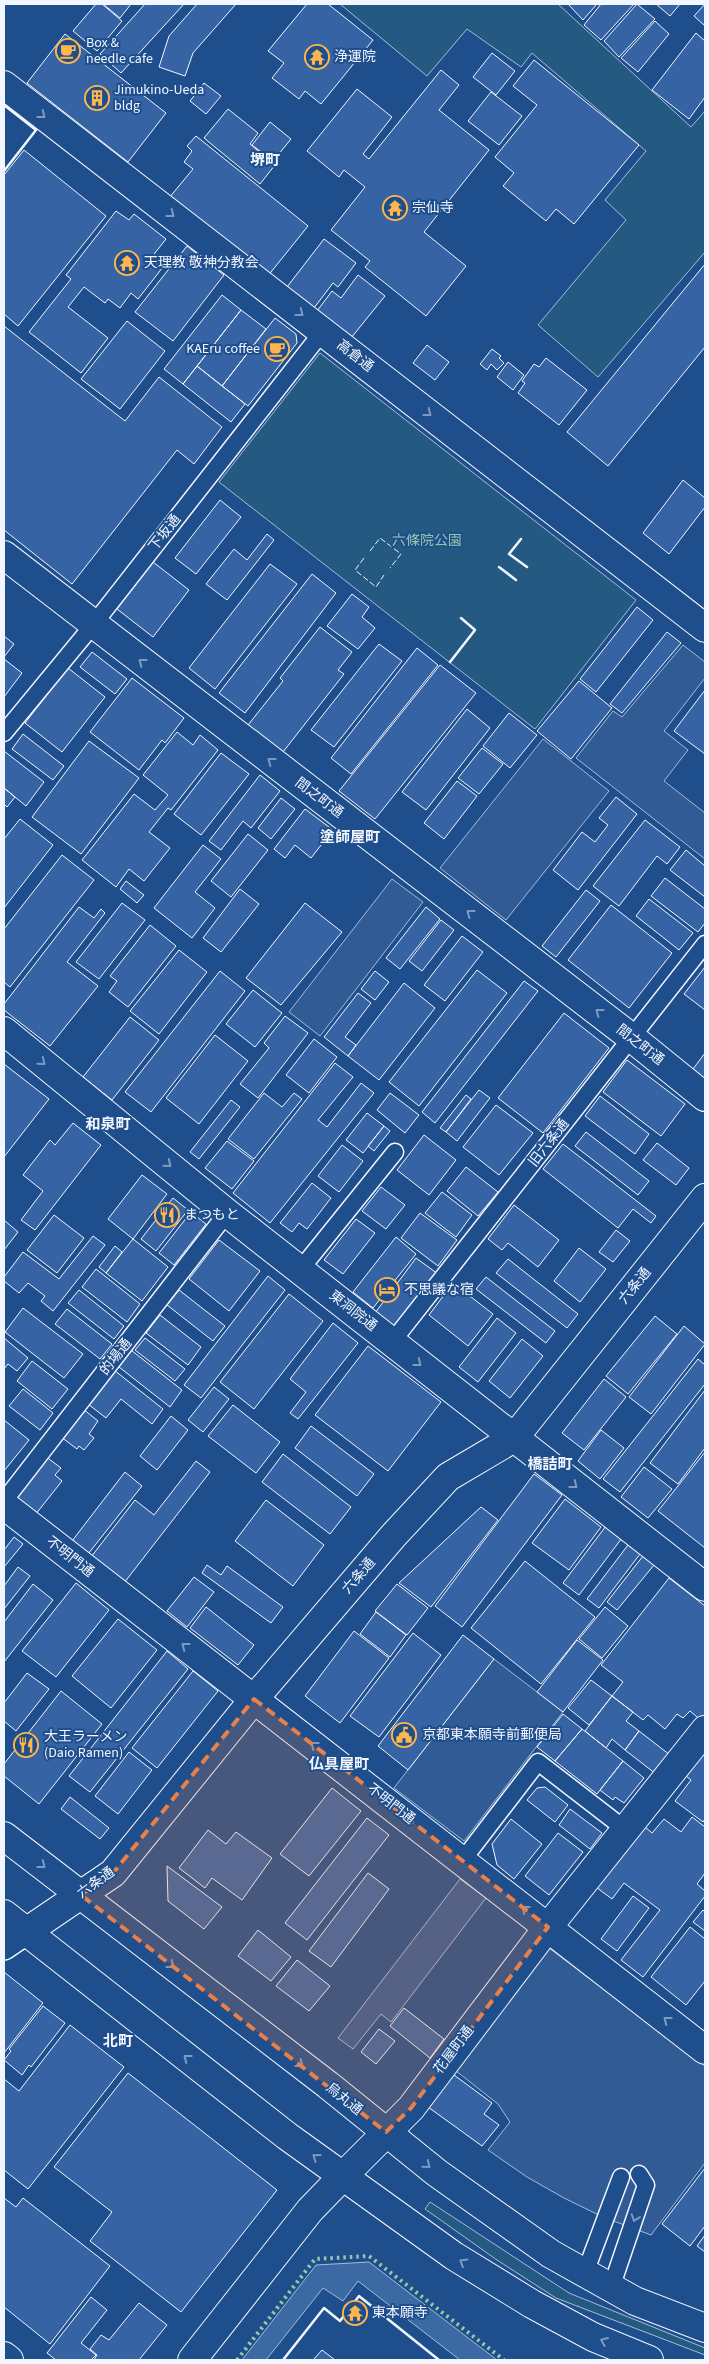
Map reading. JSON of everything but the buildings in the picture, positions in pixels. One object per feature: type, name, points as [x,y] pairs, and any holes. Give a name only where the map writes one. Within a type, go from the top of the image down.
[{"type":"main road","name":"高倉通","points":[[4,85],[705,628]]},
{"type":"main road","name":"間之町通","points":[[4,555],[632,1038],[705,1097]]},
{"type":"main road","name":"東洞院通","points":[[4,1031],[227,1213],[705,1587]]},
{"type":"main road","name":"六条通","points":[[15,1939],[113,1873],[254,1698],[394,1535],[448,1477],[514,1438],[705,1198]]},
{"type":"main road","name":"不明門通","points":[[4,1505],[705,2050]]},
{"type":"main road","name":"花屋町通","points":[[192,2360],[310,2210],[411,2108],[548,1927],[705,1730]]},
{"type":"main road","name":"烏丸通","points":[[4,1836],[437,2173],[542,2248],[635,2301],[705,2328]]},
{"type":"main road","points":[[4,1914],[15,1939],[342,2177],[454,2256],[532,2304],[593,2337],[649,2360]]},
{"type":"main road","points":[[4,2356],[9,2360]]},
{"type":"lane","name":"下坂通","points":[[4,733],[93,624],[323,331]]},
{"type":"lane","name":"旧六条通","points":[[392,1342],[705,944]]},
{"type":"lane","points":[[300,1270],[395,1152]]},
{"type":"lane","name":"的場通","points":[[4,1501],[227,1213]]},
{"type":"lane","points":[[462,1861],[538,1762],[626,1830]]},
{"type":"lane","points":[[611,2288],[646,2184],[639,2174]]},
{"type":"lane","points":[[585,2273],[621,2178]]},
{"type":"highlighted area","points":[[254,1699],[548,1927],[411,2108],[386,2132],[81,1895],[113,1873]]},
{"type":"green space","points":[[340,4],[558,4],[691,127],[705,111],[705,252],[598,377],[538,325],[626,220],[605,200],[646,151],[532,53],[521,67],[467,29],[427,76]]},
{"type":"green space","name":"六條院公園","points":[[320,353],[636,600],[535,729],[219,482]]},
{"type":"green space","points":[[430,2202],[569,2293],[705,2348],[705,2355],[556,2298],[497,2260],[425,2209]]},
{"type":"shaded area","points":[[683,645],[705,662],[705,678],[664,731],[688,750],[664,781],[705,813],[705,859],[576,758],[613,711],[622,717]]},
{"type":"shaded area","points":[[543,739],[609,791],[506,920],[440,868]]},
{"type":"shaded area","points":[[392,879],[423,902],[320,1036],[289,1012]]},
{"type":"shaded area","points":[[494,1659],[563,1712],[464,1841],[394,1788]]},
{"type":"shaded area","points":[[460,1879],[486,1898],[391,2022],[381,2014],[353,2049],[338,2038]]},
{"type":"shaded area","points":[[545,1945],[705,2066],[705,2163],[651,2235],[603,2217],[564,2198],[527,2177],[488,2150],[510,2122],[498,2104],[451,2067]]},
{"type":"shaded area","points":[[369,2262],[497,2360],[460,2360],[358,2281],[343,2301],[323,2288],[266,2360],[242,2360],[316,2265]]},
{"type":"hedge","points":[[237,2360],[315,2259],[369,2256],[504,2360]]},
{"type":"fence","points":[[370,551],[380,538],[401,554],[390,568]]},
{"type":"fence","points":[[364,558],[355,570],[376,587],[384,575]]},
{"type":"wall","points":[[4,105],[36,130],[4,171]]},
{"type":"wall","points":[[521,539],[509,554],[527,567]]},
{"type":"wall","points":[[499,567],[516,580]]},
{"type":"wall","points":[[450,662],[475,630],[461,618]]},
{"type":"wall","points":[[283,2360],[324,2308],[340,2321],[359,2296],[439,2360]]},
{"type":"place","name":"Box & needle cafe","points":[[68,51]]},
{"type":"place","name":"浄運院","points":[[317,57]]},
{"type":"place","name":"Jimukino-Ueda bldg","points":[[97,98]]},
{"type":"place","name":"宗仙寺","points":[[395,208]]},
{"type":"place","name":"天理教 敬神分教会","points":[[127,263]]},
{"type":"place","name":"KAEru coffee","points":[[277,349]]},
{"type":"place","name":"まつもと","points":[[167,1215]]},
{"type":"place","name":"不思議な宿","points":[[387,1290]]},
{"type":"place","name":"京都東本願寺前郵便局","points":[[404,1735]]},
{"type":"place","name":"大王ラーメン (Daio Ramen)","points":[[26,1745]]},
{"type":"place","name":"東本願寺","points":[[355,2313]]},
{"type":"district","name":"堺町","points":[[265,160]]},
{"type":"district","name":"塗師屋町","points":[[350,837]]},
{"type":"district","name":"和泉町","points":[[108,1124]]},
{"type":"district","name":"橋詰町","points":[[550,1464]]},
{"type":"district","name":"仏具屋町","points":[[339,1764]]},
{"type":"district","name":"北町","points":[[118,2041]]}]
